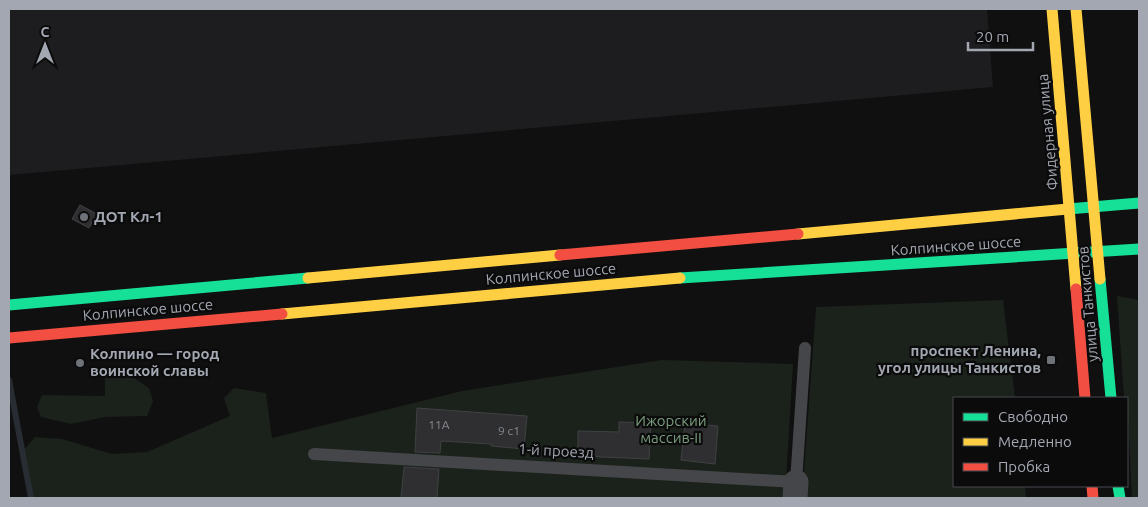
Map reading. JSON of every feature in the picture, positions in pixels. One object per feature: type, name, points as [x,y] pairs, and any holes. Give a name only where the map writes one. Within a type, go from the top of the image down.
[{"type":"main road","name":"Фидерная улица","points":[[1052,9],[1073,254]]},
{"type":"main road","points":[[1076,9],[1095,207]]},
{"type":"main road","name":"Колпинское шоссе","points":[[9,305],[1139,203]]},
{"type":"main road","name":"улица Танкистов","points":[[1095,207],[1111,397]]},
{"type":"main road","name":"Колпинское шоссе","points":[[9,338],[684,278],[1139,249]]},
{"type":"main road","name":"улица Танкистов","points":[[1073,254],[1085,397]]},
{"type":"lane","points":[[796,490],[805,348]]},
{"type":"lane","name":"1-й проезд","points":[[314,454],[796,490]]},
{"type":"shaded area","points":[[9,9],[987,9],[993,87],[9,175]]},
{"type":"green space","points":[[1117,296],[1139,300],[1139,498],[1132,498],[1128,397],[1124,397]]},
{"type":"green space","points":[[1003,300],[1015,397],[953,397],[953,487],[1025,487],[1026,498],[802,498],[816,307]]},
{"type":"green space","name":"Ижорский массив-II","points":[[662,360],[793,364],[785,498],[32,498],[24,450],[35,437],[62,439],[112,454],[147,452],[230,416],[224,398],[234,388],[266,393],[272,438],[462,391]]},
{"type":"green space","points":[[131,376],[149,388],[153,401],[147,416],[105,417],[71,424],[41,417],[37,407],[42,395],[105,396],[105,377]]},
{"type":"building","name":"ДОТ Кл-1","points":[[80,205],[97,214],[89,228],[72,219]]},
{"type":"building","points":[[417,408],[527,416],[524,449],[491,446],[491,444],[441,441],[440,453],[415,452]]},
{"type":"building","points":[[619,422],[651,423],[649,459],[578,456],[578,431],[619,432]]},
{"type":"building","points":[[685,423],[718,426],[715,464],[681,460]]},
{"type":"building","points":[[404,467],[439,469],[437,498],[401,498]]},
{"type":"waterway","points":[[9,380],[31,498]]},
{"type":"traffic: fast","points":[[1068,209],[1139,203]]},
{"type":"traffic: fast","points":[[680,278],[1139,249]]},
{"type":"traffic: fast","points":[[9,305],[308,278]]},
{"type":"traffic: fast","points":[[1100,279],[1111,397]]},
{"type":"traffic: fast","points":[[1118,487],[1120,498]]},
{"type":"traffic: slow","points":[[1052,9],[1076,289]]},
{"type":"traffic: slow","points":[[1076,9],[1100,279]]},
{"type":"traffic: slow","points":[[798,234],[1068,209]]},
{"type":"traffic: slow","points":[[308,278],[560,255]]},
{"type":"traffic: slow","points":[[282,314],[680,278]]},
{"type":"traffic: jam","points":[[560,255],[798,234]]},
{"type":"traffic: jam","points":[[1076,289],[1085,397]]},
{"type":"traffic: jam","points":[[9,338],[282,314]]},
{"type":"traffic: jam","points":[[1092,487],[1093,498]]},
{"type":"place","name":"ДОТ Кл-1","points":[[84,217]]},
{"type":"place","name":"проспект Ленина, угол улицы Танкистов","points":[[1051,360]]},
{"type":"place","name":"Колпино — город воинской славы","points":[[80,363]]}]
